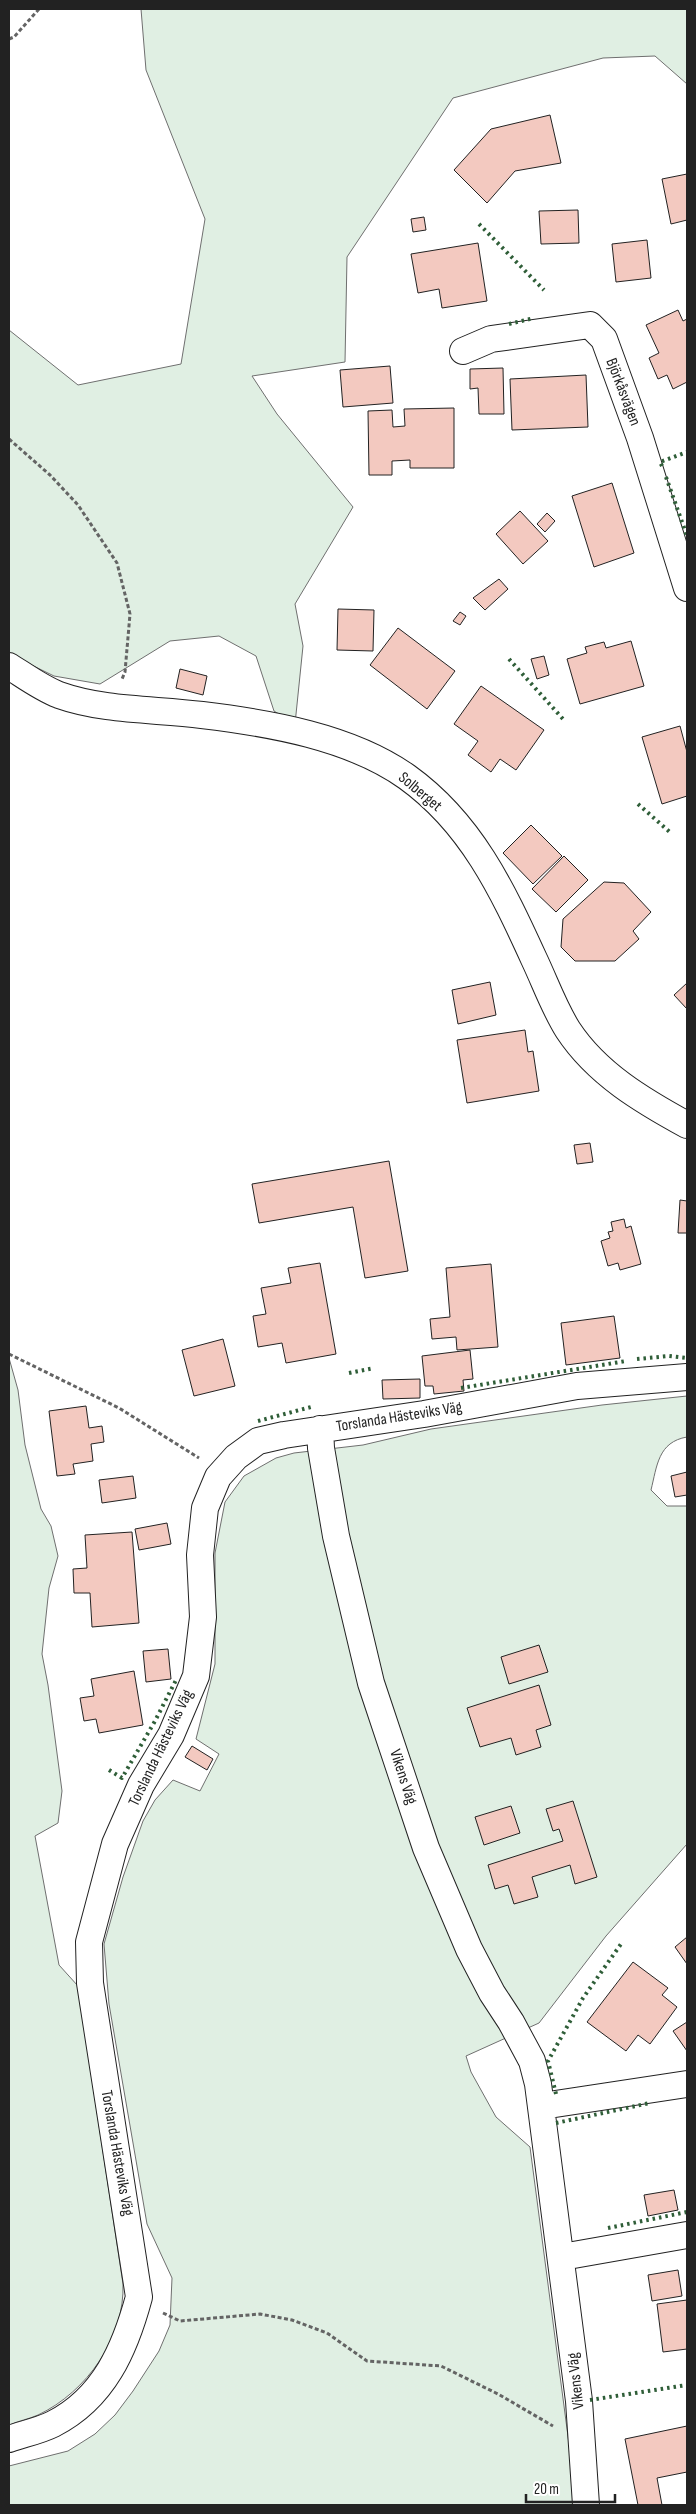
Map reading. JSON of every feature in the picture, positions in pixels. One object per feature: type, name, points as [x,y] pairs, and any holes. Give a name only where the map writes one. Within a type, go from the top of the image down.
[{"type":"street","name":"Björkåsvägen","points":[[463,351],[491,339],[590,325],[597,330],[604,339],[640,438],[687,588]]},
{"type":"street","name":"Solberget","points":[[9,666],[57,694],[111,705],[203,715],[296,731],[352,747],[407,778],[458,824],[493,874],[569,1031],[593,1061],[632,1093],[687,1125]]},
{"type":"street","name":"Torslanda Hästeviks Väg","points":[[9,2439],[52,2424],[72,2411],[94,2392],[113,2368],[122,2350],[139,2297],[91,1992],[90,1942],[114,1844],[141,1784],[171,1735],[196,1676],[203,1616],[200,1555],[205,1508],[218,1477],[236,1457],[258,1441],[320,1429],[424,1414],[577,1386],[687,1377]]},
{"type":"street","name":"Vikens Väg","points":[[320,1429],[320,1448],[336,1536],[371,1683],[426,1848],[469,1949],[492,1993],[511,2022],[532,2061],[542,2106],[562,2257],[581,2432],[586,2505]]},
{"type":"street","points":[[542,2106],[687,2084]]},
{"type":"street","points":[[562,2257],[687,2235]]},
{"type":"path","points":[[9,39],[14,37],[39,9]]},
{"type":"path","points":[[9,439],[50,475],[78,505],[117,563],[130,614],[125,672],[111,705]]},
{"type":"path","points":[[9,1354],[119,1408],[210,1465],[218,1477]]},
{"type":"path","points":[[139,2297],[158,2311],[180,2321],[260,2314],[292,2320],[327,2334],[367,2361],[441,2366],[498,2394],[566,2434],[581,2432]]},
{"type":"green space","points":[[141,9],[687,9],[687,84],[655,56],[603,58],[453,98],[347,257],[345,362],[252,376],[277,414],[353,507],[295,604],[303,646],[295,724],[274,711],[256,656],[219,636],[170,641],[100,684],[54,676],[9,654],[9,330],[78,385],[181,364],[205,219],[146,70]]},
{"type":"green space","points":[[9,1358],[18,1390],[25,1445],[41,1509],[51,1526],[58,1556],[49,1588],[42,1654],[62,1791],[58,1823],[35,1836],[59,1965],[78,1986],[123,2284],[122,2304],[117,2324],[110,2343],[100,2361],[72,2392],[56,2405],[38,2415],[9,2425]]},
{"type":"green space","points":[[687,1396],[687,1437],[677,1440],[664,1450],[657,1464],[651,1490],[667,1506],[687,1506],[687,1844],[606,1936],[539,2023],[466,2056],[471,2072],[496,2117],[530,2147],[577,2505],[9,2505],[9,2466],[68,2451],[95,2434],[115,2415],[133,2391],[159,2351],[170,2325],[172,2278],[147,2224],[109,2004],[104,1944],[123,1877],[143,1821],[155,1800],[173,1780],[200,1791],[219,1754],[196,1739],[215,1664],[215,1553],[225,1502],[244,1476],[276,1458],[294,1453],[363,1445],[431,1429],[602,1405]]},
{"type":"building","points":[[550,115],[561,163],[515,171],[487,203],[454,170],[491,129]]},
{"type":"building","points":[[687,174],[687,220],[671,224],[662,179]]},
{"type":"building","points":[[578,210],[579,243],[541,244],[539,211]]},
{"type":"building","points":[[424,217],[426,230],[413,232],[411,219]]},
{"type":"building","points":[[647,240],[651,278],[616,282],[612,244]]},
{"type":"building","points":[[478,243],[487,301],[442,308],[439,289],[418,293],[411,254]]},
{"type":"building","points":[[678,310],[683,321],[687,319],[687,382],[673,389],[667,375],[658,379],[649,358],[659,353],[646,325]]},
{"type":"building","points":[[390,366],[393,403],[343,407],[340,370]]},
{"type":"building","points":[[503,368],[504,414],[479,414],[478,388],[470,389],[470,369]]},
{"type":"building","points":[[586,375],[588,427],[512,430],[510,379]]},
{"type":"building","points":[[454,408],[454,468],[410,468],[410,460],[392,461],[392,475],[369,475],[368,411],[392,410],[393,427],[405,426],[404,409]]},
{"type":"building","points":[[612,483],[634,553],[594,567],[572,496]]},
{"type":"building","points":[[520,511],[548,541],[523,564],[496,534]]},
{"type":"building","points":[[547,513],[555,521],[545,532],[537,524]]},
{"type":"building","points":[[499,579],[508,589],[485,610],[473,598]]},
{"type":"building","points":[[338,609],[374,610],[373,651],[337,650]]},
{"type":"building","points":[[460,612],[466,616],[460,625],[453,621]]},
{"type":"building","points":[[398,628],[455,671],[427,709],[370,665]]},
{"type":"building","points":[[631,641],[644,686],[580,704],[567,659],[587,653],[585,647],[604,642],[606,648]]},
{"type":"building","points":[[544,656],[549,675],[537,679],[531,659]]},
{"type":"building","points":[[180,669],[207,676],[203,695],[176,688]]},
{"type":"building","points":[[481,686],[544,730],[516,770],[500,759],[491,772],[468,755],[478,741],[454,724]]},
{"type":"building","points":[[680,726],[687,752],[687,796],[662,804],[642,737]]},
{"type":"building","points":[[531,825],[562,856],[533,884],[503,853]]},
{"type":"building","points":[[564,856],[588,880],[556,912],[532,889]]},
{"type":"building","points":[[604,882],[624,883],[651,912],[633,931],[639,939],[615,961],[575,961],[561,947],[563,919]]},
{"type":"building","points":[[490,982],[496,1015],[458,1024],[452,990]]},
{"type":"building","points":[[687,983],[687,1009],[674,995]]},
{"type":"building","points":[[525,1030],[528,1052],[533,1051],[539,1091],[467,1103],[457,1040]]},
{"type":"building","points":[[590,1143],[593,1162],[577,1164],[574,1145]]},
{"type":"building","points":[[389,1161],[408,1271],[365,1278],[353,1207],[259,1223],[252,1184]]},
{"type":"building","points":[[680,1200],[687,1201],[687,1233],[678,1233]]},
{"type":"building","points":[[624,1219],[626,1228],[631,1226],[641,1264],[620,1270],[618,1263],[608,1266],[601,1241],[610,1238],[608,1232],[613,1231],[611,1222]]},
{"type":"building","points":[[320,1263],[336,1354],[286,1363],[282,1343],[258,1347],[253,1316],[266,1314],[261,1288],[291,1283],[288,1268]]},
{"type":"building","points":[[491,1264],[498,1347],[457,1350],[456,1337],[432,1339],[430,1319],[450,1317],[446,1268]]},
{"type":"building","points":[[614,1316],[620,1358],[566,1365],[561,1323]]},
{"type":"building","points":[[223,1339],[235,1386],[194,1396],[182,1350]]},
{"type":"building","points":[[470,1350],[473,1379],[463,1380],[464,1391],[434,1394],[433,1386],[425,1386],[422,1356]]},
{"type":"building","points":[[420,1379],[420,1398],[383,1399],[382,1380]]},
{"type":"building","points":[[86,1406],[89,1428],[102,1426],[104,1442],[91,1444],[93,1461],[73,1464],[75,1474],[57,1476],[49,1411]]},
{"type":"building","points":[[687,1472],[687,1495],[675,1497],[671,1476]]},
{"type":"building","points":[[133,1476],[136,1498],[102,1503],[99,1480]]},
{"type":"building","points":[[167,1523],[171,1544],[139,1550],[135,1529]]},
{"type":"building","points":[[132,1532],[139,1623],[92,1627],[90,1593],[74,1593],[73,1569],[87,1568],[85,1535]]},
{"type":"building","points":[[539,1645],[548,1672],[509,1684],[501,1657]]},
{"type":"building","points":[[168,1649],[171,1679],[146,1682],[143,1651]]},
{"type":"building","points":[[134,1671],[143,1725],[99,1733],[96,1719],[84,1721],[80,1698],[94,1696],[91,1679]]},
{"type":"building","points":[[539,1685],[551,1725],[536,1730],[541,1747],[516,1755],[511,1738],[480,1747],[467,1708]]},
{"type":"building","points":[[192,1746],[213,1759],[207,1770],[185,1757]]},
{"type":"building","points":[[573,1801],[597,1877],[575,1884],[570,1865],[532,1877],[538,1897],[514,1904],[508,1885],[495,1889],[488,1865],[563,1841],[559,1829],[553,1831],[546,1809]]},
{"type":"building","points":[[511,1806],[520,1833],[484,1845],[475,1817]]},
{"type":"building","points":[[687,1937],[687,1964],[675,1947]]},
{"type":"building","points":[[633,1962],[668,1988],[662,1995],[677,2007],[650,2044],[638,2035],[626,2051],[587,2022]]},
{"type":"building","points":[[687,2022],[687,2051],[673,2031]]},
{"type":"building","points":[[674,2190],[678,2210],[648,2216],[644,2195]]},
{"type":"building","points":[[678,2270],[682,2296],[652,2301],[648,2275]]},
{"type":"building","points":[[687,2300],[687,2349],[663,2352],[657,2304]]},
{"type":"building","points":[[687,2426],[687,2472],[657,2478],[662,2505],[638,2505],[625,2439]]},
{"type":"hedge","points":[[479,224],[544,290]]},
{"type":"hedge","points":[[509,324],[534,318]]},
{"type":"hedge","points":[[662,466],[660,462],[687,452]]},
{"type":"hedge","points":[[666,477],[687,536]]},
{"type":"hedge","points":[[509,659],[563,719]]},
{"type":"hedge","points":[[638,804],[672,834]]},
{"type":"hedge","points":[[637,1359],[669,1356],[687,1358]]},
{"type":"hedge","points":[[461,1388],[626,1361]]},
{"type":"hedge","points":[[349,1373],[374,1368]]},
{"type":"hedge","points":[[258,1421],[311,1407]]},
{"type":"hedge","points":[[109,1770],[122,1778],[176,1680]]},
{"type":"hedge","points":[[556,2094],[548,2061],[583,1998],[621,1944]]},
{"type":"hedge","points":[[556,2123],[650,2103]]},
{"type":"hedge","points":[[608,2228],[687,2212]]},
{"type":"hedge","points":[[590,2400],[687,2385]]}]
